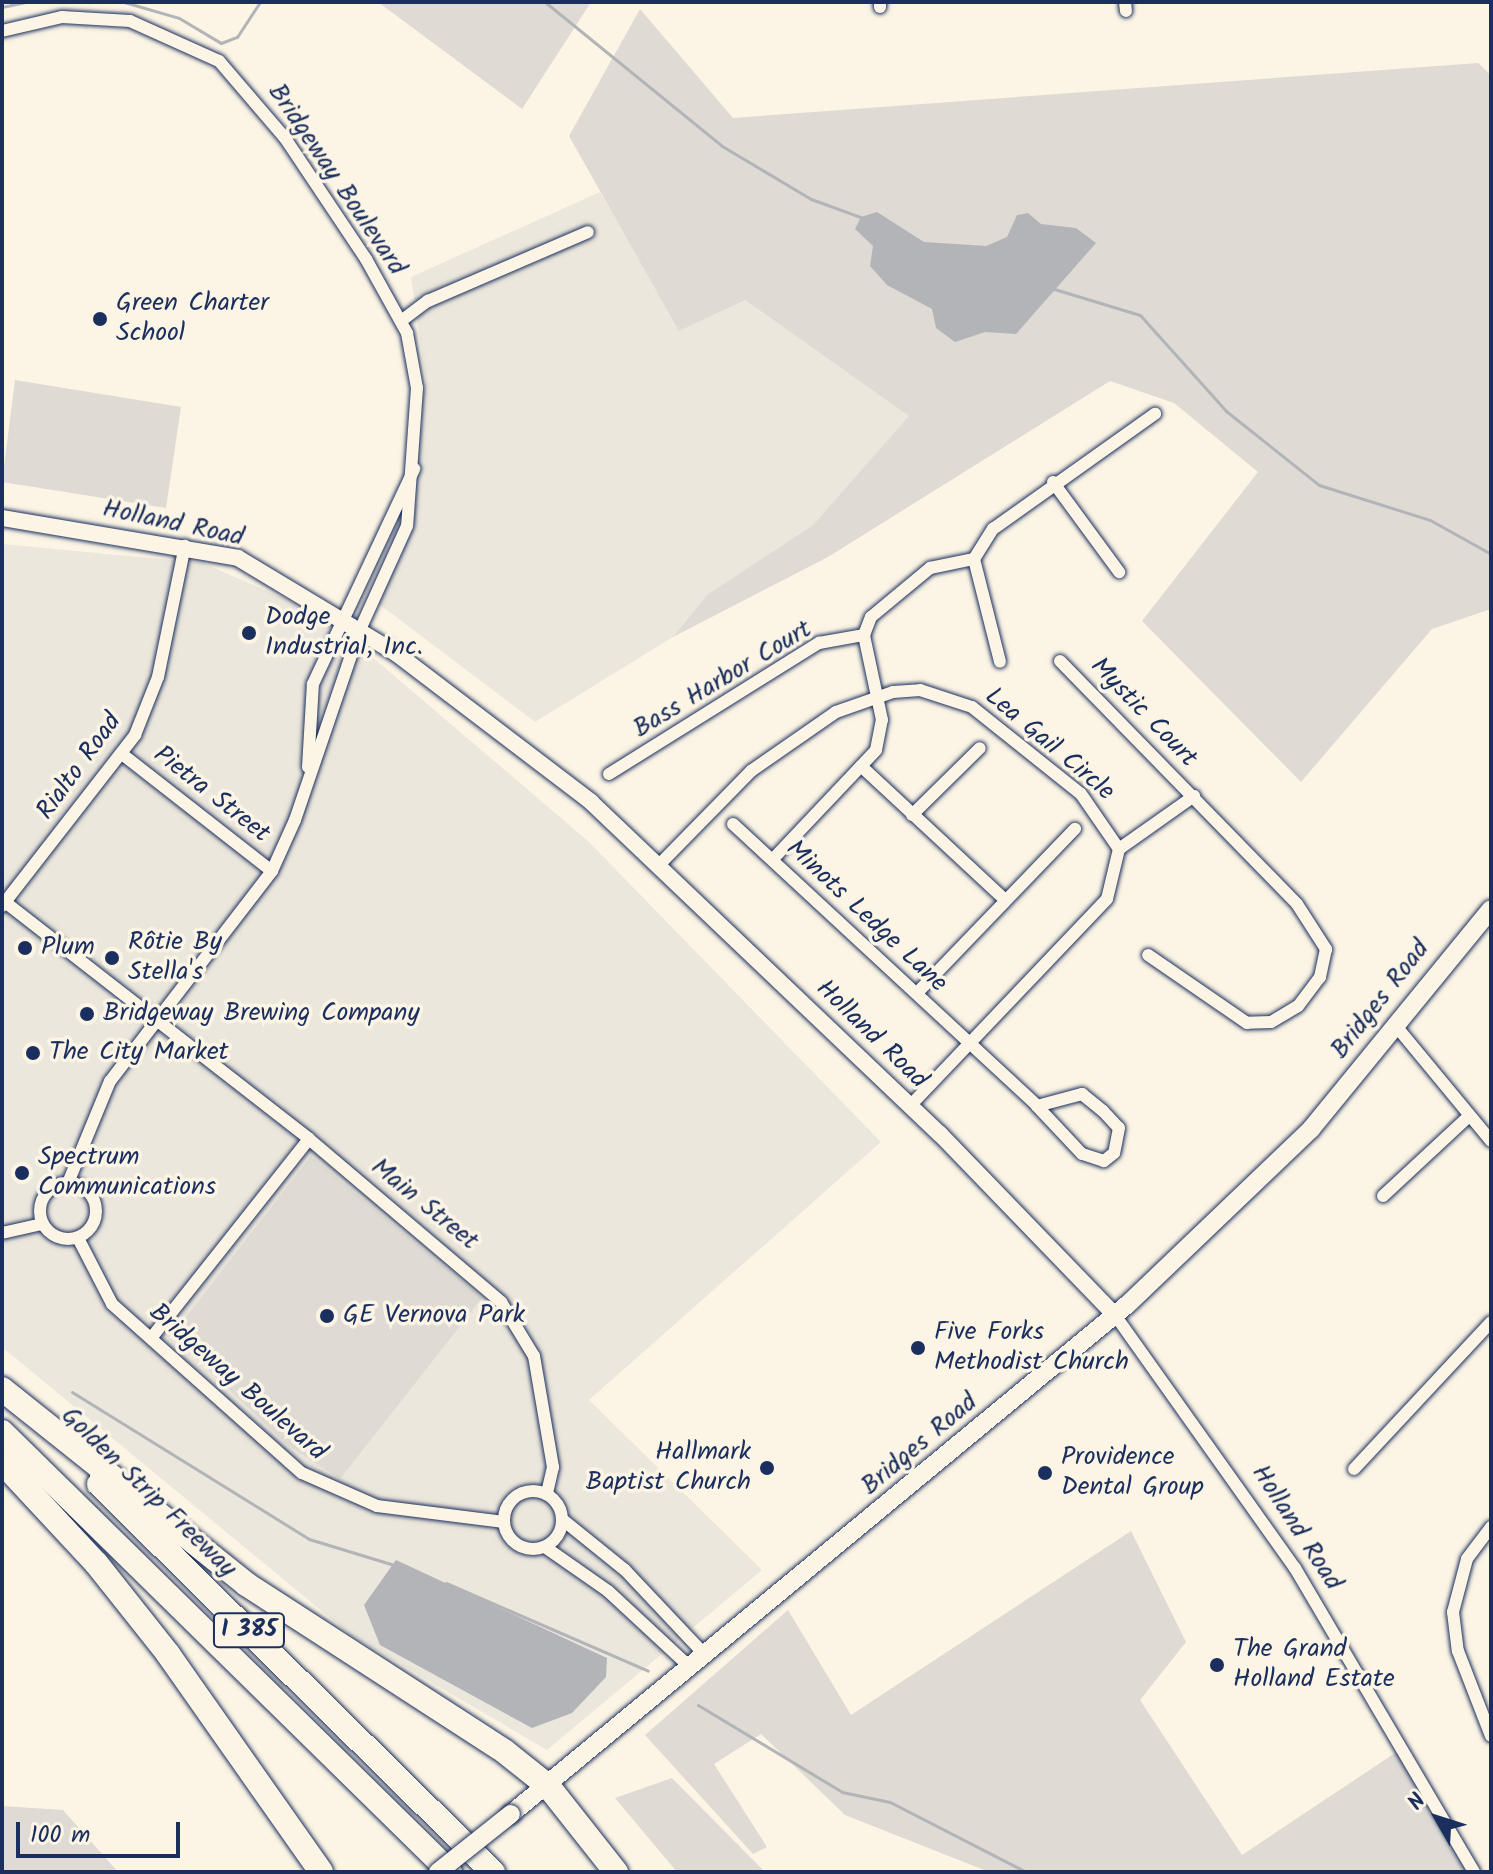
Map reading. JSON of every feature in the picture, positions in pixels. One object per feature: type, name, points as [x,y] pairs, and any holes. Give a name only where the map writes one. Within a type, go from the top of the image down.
[{"type":"highway","points":[[2,1390],[246,1584],[548,1786],[616,1872]]},
{"type":"highway","name":"Golden Strip Freeway","points":[[2,1390],[493,1872]]},
{"type":"highway","name":"I 385","points":[[2,1432],[450,1872]]},
{"type":"highway","points":[[2,1462],[96,1563],[168,1654],[321,1872]]},
{"type":"main road","name":"Bridges Road","points":[[438,1872],[548,1786],[1115,1315],[1273,1170],[1491,909]]},
{"type":"street","name":"Bridgeway Boulevard","points":[[2,31],[62,17],[130,21],[219,61],[285,138],[401,321],[415,374],[417,463],[407,526],[359,632],[272,871],[110,1081],[68,1183]]},
{"type":"street","points":[[401,321],[428,301],[588,232]]},
{"type":"street","points":[[773,859],[876,750],[882,720],[874,696],[864,635],[881,602],[930,568],[974,559],[993,529],[1053,482],[1155,414]]},
{"type":"street","name":"Bridgeway Boulevard","points":[[308,773],[313,684],[417,463]]},
{"type":"street","points":[[1053,482],[1119,572]]},
{"type":"street","name":"Holland Road","points":[[2,518],[185,546],[238,558],[342,619],[591,802],[910,1106],[1115,1315],[1287,1555],[1474,1872]]},
{"type":"street","name":"Rialto Road","points":[[4,904],[122,754],[158,677],[185,546]]},
{"type":"street","points":[[974,559],[1000,662]]},
{"type":"street","name":"Bass Harbor Court","points":[[609,774],[819,643],[864,635]]},
{"type":"street","name":"Mystic Court","points":[[1060,661],[1194,796],[1321,932],[1326,949],[1320,977],[1298,1006],[1271,1022],[1247,1023],[1148,955]]},
{"type":"street","name":"Lea Gail Circle","points":[[658,866],[751,771],[836,712],[874,696],[920,690],[972,707],[1081,794],[1119,849]]},
{"type":"street","points":[[912,815],[980,748]]},
{"type":"street","name":"Pietra Street","points":[[122,754],[272,871]]},
{"type":"street","points":[[861,766],[1005,900]]},
{"type":"street","points":[[910,1106],[1096,913],[1117,876],[1119,849],[1194,796]]},
{"type":"street","name":"Minots Ledge Lane","points":[[733,824],[1037,1106],[1082,1154],[1104,1161],[1114,1153],[1119,1128],[1082,1094],[1037,1106]]},
{"type":"street","points":[[917,993],[1075,829]]},
{"type":"street","name":"Main Street","points":[[4,904],[309,1139],[475,1275],[522,1327],[539,1377],[553,1467],[547,1494]]},
{"type":"street","points":[[1396,1026],[1491,1141]]},
{"type":"street","points":[[1383,1196],[1469,1116]]},
{"type":"street","points":[[152,1337],[309,1139]]},
{"type":"street","points":[[68,1183],[86,1189],[96,1206],[93,1225],[78,1238],[61,1239],[42,1224],[43,1196],[68,1183]]},
{"type":"street","points":[[2,1233],[42,1224]]},
{"type":"street","name":"Bridgeway Boulevard","points":[[78,1238],[112,1304],[278,1454],[330,1488],[377,1506],[504,1522]]},
{"type":"street","points":[[1354,1469],[1491,1322]]},
{"type":"street","points":[[691,1668],[608,1591],[545,1547],[515,1543],[504,1522],[520,1494],[547,1494],[563,1520],[625,1570],[706,1656]]},
{"type":"street","points":[[545,1547],[563,1520]]},
{"type":"street","points":[[1491,1527],[1467,1559],[1453,1612],[1458,1651],[1491,1736]]},
{"type":"shaded area","points":[[378,2],[591,2],[522,109]]},
{"type":"shaded area","points":[[640,9],[733,118],[1478,63],[1491,75],[1491,609],[1432,629],[1301,782],[1142,621],[1258,472],[1174,403],[1110,381],[828,557],[673,637],[707,595],[813,525],[909,416],[745,300],[679,331],[569,136]]},
{"type":"shaded area","points":[[600,192],[628,240],[745,300],[910,416],[813,525],[708,595],[673,637],[535,722],[379,604],[426,382],[411,277]]},
{"type":"shaded area","points":[[877,212],[924,242],[986,246],[1007,237],[1017,215],[1028,213],[1041,224],[1076,228],[1096,243],[1016,334],[985,332],[955,342],[936,328],[932,309],[887,285],[870,266],[873,246],[855,229],[861,217]]},
{"type":"shaded area","points":[[15,380],[181,407],[166,508],[2,482]]},
{"type":"shaded area","points":[[2,544],[203,563],[324,616],[588,841],[881,1142],[589,1400],[762,1570],[547,1750],[352,1636],[2,1347]]},
{"type":"shaded area","name":"GE Vernova Park","points":[[311,1156],[482,1298],[340,1479],[286,1444],[172,1335]]},
{"type":"shaded area","points":[[1131,1531],[1186,1642],[1140,1700],[1242,1855],[1404,1747],[1475,1872],[989,1872],[845,1815],[761,1734],[714,1764],[767,1847],[753,1854],[645,1735],[788,1610],[851,1715]]},
{"type":"shaded area","points":[[396,1560],[607,1658],[606,1677],[572,1713],[532,1728],[380,1645],[364,1605]]},
{"type":"shaded area","points":[[672,1778],[765,1872],[677,1872],[615,1798]]},
{"type":"shaded area","points":[[2,1806],[63,1810],[118,1872],[2,1872]]},
{"type":"waterway","points":[[2,7],[26,2]]},
{"type":"waterway","points":[[124,2],[179,18],[221,43],[237,37],[260,2]]},
{"type":"waterway","points":[[545,2],[722,146],[811,199],[863,218]]},
{"type":"waterway","points":[[1051,288],[1140,315],[1226,411],[1319,485],[1430,520],[1491,554]]},
{"type":"waterway","points":[[72,1392],[309,1539],[394,1565]]},
{"type":"waterway","points":[[446,1583],[648,1671]]},
{"type":"waterway","points":[[698,1705],[842,1792],[890,1802],[1026,1872]]},
{"type":"place","name":"Green Charter School","points":[[100,319]]},
{"type":"place","name":"Dodge Industrial, Inc.","points":[[249,633]]},
{"type":"place","name":"Plum","points":[[25,948]]},
{"type":"place","name":"Rôtie By Stella's","points":[[112,958]]},
{"type":"place","name":"Bridgeway Brewing Company","points":[[87,1014]]},
{"type":"place","name":"The City Market","points":[[33,1053]]},
{"type":"place","name":"Spectrum Communications","points":[[22,1173]]},
{"type":"place","name":"GE Vernova Park","points":[[327,1316]]},
{"type":"place","name":"Five Forks Methodist Church","points":[[918,1348]]},
{"type":"place","name":"Hallmark Baptist Church","points":[[767,1468]]},
{"type":"place","name":"Providence Dental Group","points":[[1045,1473]]},
{"type":"place","name":"The Grand Holland Estate","points":[[1217,1665]]}]
